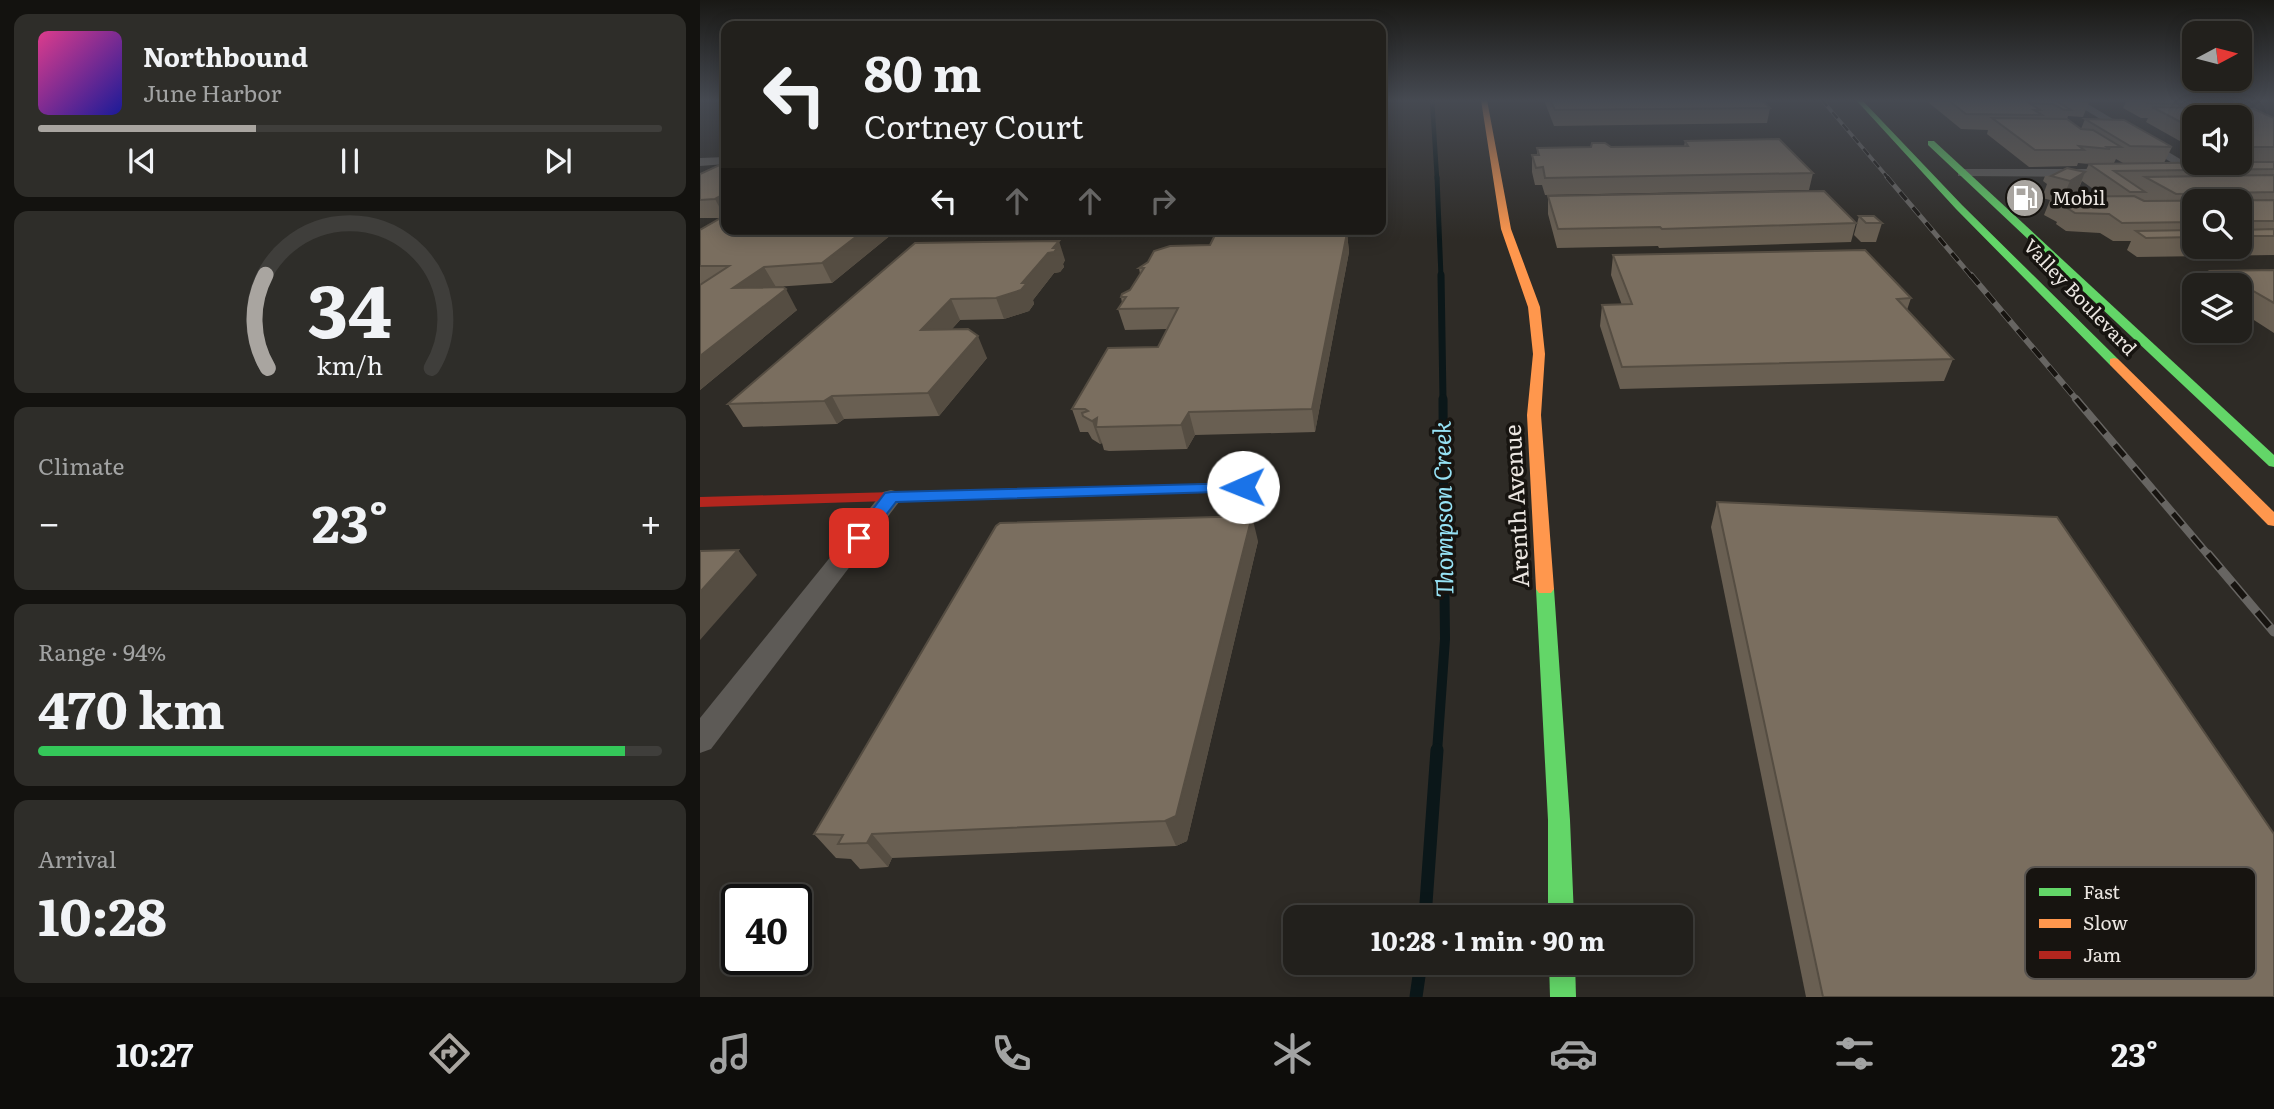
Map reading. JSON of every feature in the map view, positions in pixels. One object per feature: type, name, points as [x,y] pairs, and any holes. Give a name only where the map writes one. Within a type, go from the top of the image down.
[{"type":"main road","name":"Arenth Avenue","points":[[1492,147],[1506,229],[1534,307],[1539,354],[1534,415],[1559,820],[1561,905]]},
{"type":"main road","name":"Valley Boulevard","points":[[1904,147],[1959,207],[2274,521]]},
{"type":"main road","name":"Valley Boulevard","points":[[1934,147],[2274,463]]},
{"type":"main road","points":[[1929,172],[1962,173]]},
{"type":"main road","points":[[700,502],[1270,487]]},
{"type":"main road","points":[[1562,975],[1563,997]]},
{"type":"street","points":[[2157,147],[2202,172],[2169,173]]},
{"type":"street","points":[[700,162],[721,161]]},
{"type":"street","points":[[1962,173],[2101,173]]},
{"type":"street","points":[[700,740],[891,497]]},
{"type":"building","points":[[1787,147],[1813,173],[1545,178],[1543,167],[1536,168],[1532,155],[1539,155],[1537,148]]},
{"type":"building","points":[[2030,147],[2080,147],[2084,150],[2035,150]]},
{"type":"building","points":[[2084,147],[2121,147],[2107,147],[2110,149]]},
{"type":"building","points":[[2252,162],[2274,162],[2274,169],[2252,169]]},
{"type":"building","points":[[2182,163],[2182,170],[2114,171],[2145,192],[2130,192],[2089,164]]},
{"type":"building","points":[[721,164],[721,196],[700,200],[700,174]]},
{"type":"building","points":[[2067,168],[2085,172],[2070,181],[2051,176]]},
{"type":"building","points":[[2274,175],[2274,192],[2252,192],[2252,189],[2182,189],[2182,194],[2176,194],[2145,177]]},
{"type":"building","points":[[2013,190],[2030,191],[2036,196],[2019,196]]},
{"type":"building","points":[[1824,191],[1856,223],[1558,229],[1548,196]]},
{"type":"building","points":[[2134,196],[2144,201],[2182,201],[2182,222],[2122,223],[2109,214],[2075,213],[2064,206],[2069,205],[2051,197]]},
{"type":"building","points":[[2252,200],[2274,200],[2274,221],[2252,221]]},
{"type":"building","points":[[1859,216],[1874,216],[1882,223],[1866,223]]},
{"type":"building","points":[[721,218],[721,235],[858,235],[822,263],[764,267],[733,288],[786,289],[700,356],[700,285],[729,266],[700,266],[700,230]]},
{"type":"building","points":[[2274,229],[2274,236],[2252,236],[2252,230]]},
{"type":"building","points":[[2182,230],[2182,237],[2146,238],[2136,231]]},
{"type":"building","points":[[1215,235],[1347,235],[1312,409],[1189,412],[1181,425],[1096,427],[1097,418],[1092,421],[1083,416],[1082,413],[1088,411],[1072,409],[1108,348],[1158,347],[1178,308],[1118,309],[1126,297],[1121,297],[1122,294],[1130,290],[1144,268],[1139,268],[1148,262],[1154,251],[1170,246],[1210,245]]},
{"type":"building","points":[[1059,241],[1053,248],[1057,248],[1054,252],[1048,253],[1022,283],[1027,283],[1021,290],[996,298],[951,299],[921,330],[968,329],[978,336],[928,393],[832,396],[824,401],[728,404],[915,243]]},
{"type":"building","points":[[1865,250],[1911,298],[1897,299],[1953,359],[1622,367],[1602,305],[1632,304],[1613,255]]},
{"type":"building","points":[[2274,270],[2274,303],[2252,290],[2252,273],[2211,271]]},
{"type":"building","points":[[1717,502],[2057,517],[2274,834],[2274,997],[1823,997]]},
{"type":"building","points":[[1252,516],[1176,816],[1165,821],[872,834],[867,843],[838,844],[843,835],[814,834],[1000,523]]},
{"type":"building","points":[[738,550],[700,592],[700,551]]},
{"type":"waterway","name":"Thompson Creek","points":[[1435,147],[1437,179]]},
{"type":"waterway","name":"Thompson Creek","points":[[1437,177],[1441,277]]},
{"type":"waterway","name":"Thompson Creek","points":[[1441,275],[1443,400]]},
{"type":"waterway","name":"Thompson Creek","points":[[1443,399],[1444,556]]},
{"type":"waterway","name":"Thompson Creek","points":[[1437,752],[1445,639],[1444,554]]},
{"type":"waterway","name":"Thompson Creek","points":[[1426,905],[1437,750]]},
{"type":"waterway","name":"Thompson Creek","points":[[1416,997],[1419,975]]},
{"type":"railway","points":[[1861,147],[1889,179]]},
{"type":"railway","points":[[1887,177],[1972,277]]},
{"type":"railway","points":[[1971,275],[2077,400]]},
{"type":"railway","points":[[2076,399],[2209,556]]},
{"type":"railway","points":[[2208,554],[2274,632]]},
{"type":"traffic: fast","points":[[1902,147],[2114,362]]},
{"type":"traffic: fast","points":[[1935,147],[2274,463]]},
{"type":"traffic: fast","points":[[1545,589],[1559,820],[1561,905]]},
{"type":"traffic: fast","points":[[1562,975],[1563,997]]},
{"type":"traffic: slow","points":[[1492,147],[1506,229],[1534,307],[1539,354],[1534,415],[1545,589]]},
{"type":"traffic: slow","points":[[2114,362],[2274,521]]},
{"type":"traffic: slow","points":[[1010,494],[1270,487]]},
{"type":"traffic: jam","points":[[700,502],[1010,494]]},
{"type":"place","name":"Mobil","points":[[2025,198]]},
{"type":"route","points":[[859,538],[891,497],[1243,487]]}]
